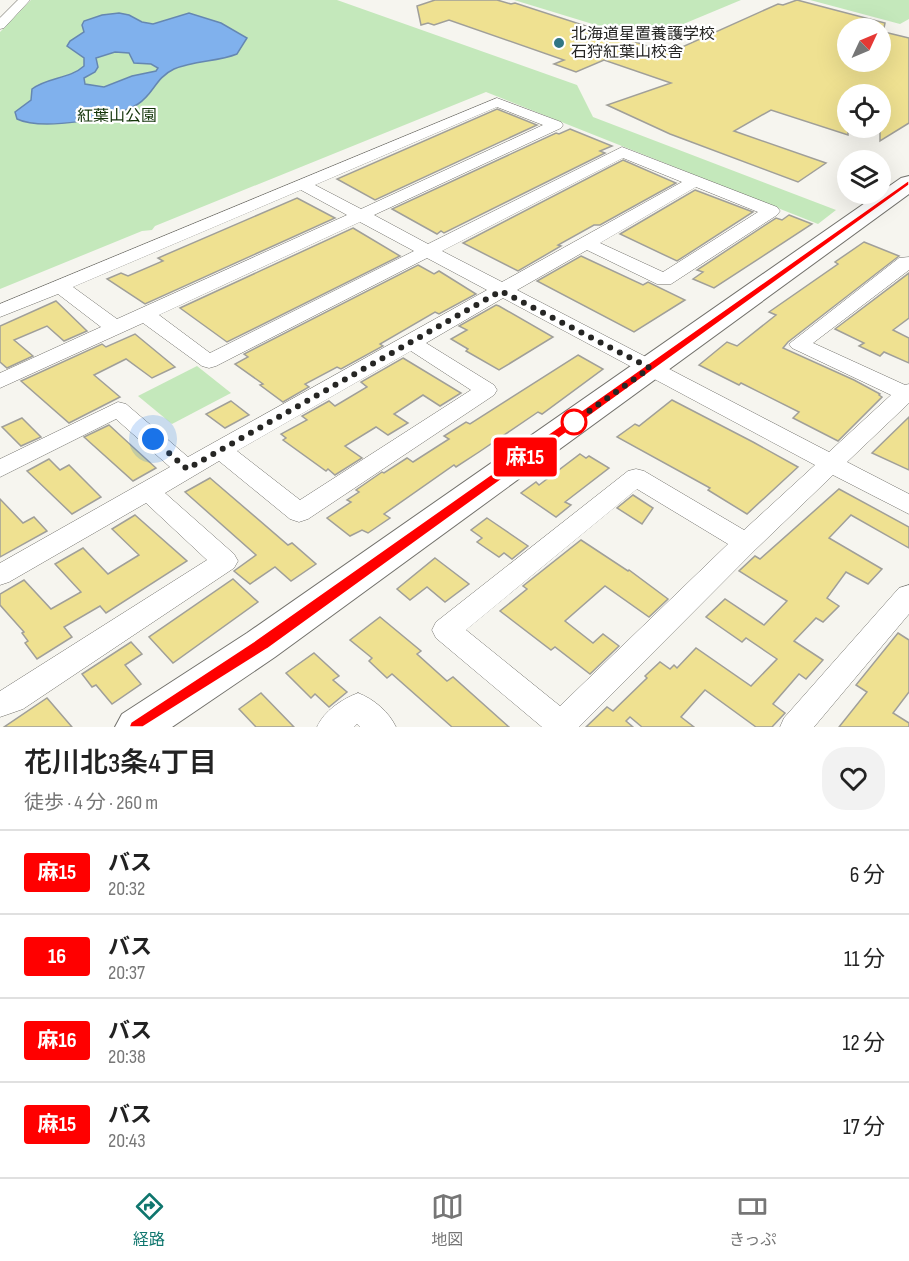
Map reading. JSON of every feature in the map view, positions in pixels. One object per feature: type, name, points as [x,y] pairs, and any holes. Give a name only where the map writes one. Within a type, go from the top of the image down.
[{"type":"street","points":[[0,25],[24,0]]},
{"type":"street","points":[[0,311],[497,102],[556,125],[0,381]]},
{"type":"street","points":[[144,314],[209,362],[622,153],[771,211],[663,280],[586,243]]},
{"type":"street","points":[[0,575],[695,181]]},
{"type":"street","points":[[137,727],[261,645],[909,183]]},
{"type":"street","points":[[301,184],[909,505]]},
{"type":"street","points":[[746,543],[636,477],[446,630],[562,725],[746,543],[832,465],[907,392],[799,344],[905,262],[909,264]]},
{"type":"street","points":[[60,286],[116,328]]},
{"type":"street","points":[[220,450],[299,513],[486,390],[411,342]]},
{"type":"street","points":[[0,469],[118,409],[187,469]]},
{"type":"street","points":[[0,704],[12,700],[225,561],[148,491]]},
{"type":"street","points":[[795,727],[909,595]]},
{"type":"street","points":[[332,727],[358,706],[381,727]]},
{"type":"green space","name":"紅葉山公園","points":[[31,0],[337,0],[577,85],[593,117],[836,210],[818,224],[486,92],[155,226],[152,230],[142,231],[0,289],[0,32]]},
{"type":"green space","points":[[514,0],[741,0],[645,40]]},
{"type":"green space","points":[[810,0],[909,0],[909,19],[900,24],[891,22],[891,18],[878,18]]},
{"type":"green space","points":[[197,366],[231,393],[172,424],[138,396]]},
{"type":"water","points":[[119,13],[153,24],[189,13],[221,23],[247,38],[237,54],[174,69],[158,81],[148,96],[138,104],[113,114],[78,122],[43,124],[17,119],[15,112],[31,100],[32,89],[84,66],[84,58],[67,46],[70,41],[84,32],[82,25],[84,21],[102,15]],"holes":[[[115,52],[129,53],[134,63],[151,64],[158,68],[156,71],[132,76],[104,87],[85,84],[84,78],[95,72],[98,67],[96,58]]]},
{"type":"building","points":[[435,0],[497,0],[515,3],[669,53],[778,4],[783,5],[797,0],[866,18],[837,18],[837,72],[891,72],[891,34],[909,38],[909,123],[891,134],[891,84],[837,84],[837,131],[771,110],[734,131],[826,163],[798,182],[670,134],[607,105],[671,83],[604,60],[576,72],[554,64],[564,60],[449,20],[434,25],[428,23],[421,25],[417,6]]},
{"type":"building","points":[[497,109],[537,125],[375,200],[337,179]]},
{"type":"building","points":[[570,129],[612,146],[600,151],[605,153],[444,233],[441,231],[437,234],[392,209],[556,133]]},
{"type":"building","points":[[623,160],[676,183],[600,225],[594,225],[558,245],[561,246],[518,271],[463,243]]},
{"type":"building","points":[[695,190],[753,212],[677,261],[620,234]]},
{"type":"building","points":[[297,198],[335,218],[145,304],[107,279],[121,273],[128,276],[163,261],[158,258]]},
{"type":"building","points":[[789,215],[812,224],[714,288],[693,279],[703,272],[697,270],[776,218],[782,220]]},
{"type":"building","points":[[353,228],[400,256],[227,342],[180,308]]},
{"type":"building","points":[[864,242],[899,256],[783,348],[854,380],[882,397],[838,441],[793,418],[799,412],[699,365],[727,342],[737,346],[776,315],[769,312],[838,264],[835,262]]},
{"type":"building","points":[[581,256],[643,285],[648,282],[685,300],[634,332],[537,281]]},
{"type":"building","points":[[418,265],[434,274],[439,271],[476,294],[439,314],[435,312],[380,344],[383,346],[341,369],[337,367],[305,384],[309,387],[283,402],[235,364],[248,357],[244,354]]},
{"type":"building","points":[[909,273],[909,318],[893,330],[909,338],[909,363],[884,352],[880,356],[859,346],[864,343],[835,329]]},
{"type":"building","points":[[56,301],[87,331],[64,341],[47,326],[14,340],[33,356],[7,368],[0,362],[0,326]]},
{"type":"building","points":[[496,305],[553,337],[499,370],[466,351],[468,349],[451,339],[467,330],[459,326]]},
{"type":"building","points":[[135,334],[175,367],[152,378],[126,359],[94,375],[120,397],[69,423],[21,381],[102,344],[106,347]]},
{"type":"building","points":[[578,355],[603,369],[542,414],[538,412],[456,467],[454,465],[384,514],[390,518],[368,533],[362,530],[350,536],[327,518],[351,502],[347,500],[359,492],[356,490],[382,472],[384,473],[407,458],[413,462],[449,439],[444,436],[466,422],[470,424]]},
{"type":"building","points":[[403,358],[461,393],[440,406],[423,395],[394,414],[408,423],[388,435],[376,427],[345,446],[362,458],[335,475],[283,440],[286,438],[281,434],[307,420],[302,416],[329,401],[335,406],[367,387],[361,382]]},
{"type":"building","points":[[672,400],[798,467],[747,514],[708,490],[710,488],[617,437],[635,424],[639,426]]},
{"type":"building","points":[[231,401],[249,415],[225,428],[206,414]]},
{"type":"building","points":[[909,417],[909,470],[872,453]]},
{"type":"building","points":[[22,418],[41,437],[21,446],[2,427]]},
{"type":"building","points":[[109,425],[156,468],[133,481],[84,437]]},
{"type":"building","points":[[580,454],[586,458],[589,456],[609,468],[565,502],[571,505],[556,517],[521,493],[536,482],[539,485]]},
{"type":"building","points":[[49,459],[60,470],[69,465],[101,497],[72,514],[27,471]]},
{"type":"building","points":[[210,478],[288,545],[292,543],[316,564],[291,581],[275,567],[250,584],[234,571],[256,555],[185,492]]},
{"type":"building","points":[[839,489],[909,527],[909,548],[851,515],[829,538],[882,569],[868,584],[846,572],[827,598],[839,606],[823,622],[816,618],[794,641],[823,660],[806,679],[799,674],[773,704],[785,713],[772,727],[756,727],[705,690],[681,717],[694,727],[642,727],[630,717],[626,721],[633,727],[586,727],[607,707],[613,711],[660,662],[670,669],[674,665],[677,668],[696,648],[751,686],[777,659],[746,638],[742,642],[706,617],[725,599],[764,625],[787,601],[739,571],[755,556],[760,559]]},
{"type":"building","points":[[633,495],[653,508],[642,524],[617,508]]},
{"type":"building","points":[[0,499],[23,523],[34,517],[47,531],[0,557]]},
{"type":"building","points":[[135,515],[187,561],[106,613],[100,606],[64,627],[72,637],[37,659],[25,643],[28,641],[22,633],[24,632],[0,605],[0,594],[24,580],[51,609],[81,592],[55,564],[83,548],[108,574],[139,555],[112,529]]},
{"type":"building","points":[[487,518],[528,546],[512,559],[504,553],[499,557],[477,542],[482,538],[471,530]]},
{"type":"building","points":[[581,540],[629,570],[668,599],[649,617],[605,586],[565,621],[593,643],[603,634],[619,646],[590,674],[555,647],[551,650],[500,611],[527,589],[523,586]]},
{"type":"building","points":[[435,558],[469,584],[445,602],[427,587],[410,600],[397,589]]},
{"type":"building","points":[[233,579],[258,602],[173,663],[149,637]]},
{"type":"building","points":[[380,617],[421,651],[417,654],[447,681],[453,677],[509,727],[452,727],[392,674],[387,678],[369,661],[372,658],[350,640]]},
{"type":"building","points":[[898,633],[909,640],[909,692],[893,713],[909,723],[909,727],[839,727],[867,692],[856,685]]},
{"type":"building","points":[[131,642],[142,654],[125,665],[141,684],[112,704],[96,685],[92,687],[82,674]]},
{"type":"building","points":[[314,653],[339,676],[333,680],[347,692],[329,707],[315,694],[311,698],[286,673]]},
{"type":"building","points":[[261,693],[294,727],[256,727],[239,709]]},
{"type":"building","points":[[47,698],[72,727],[4,727]]},
{"type":"bus line","name":"麻15","points":[[137,727],[261,645],[909,183]]},
{"type":"place","name":"北海道星置養護学校 石狩紅葉山校舎","points":[[559,43]]},
{"type":"route","points":[[153,439],[187,469],[501,291],[650,368],[572,423],[574,422]]}]
